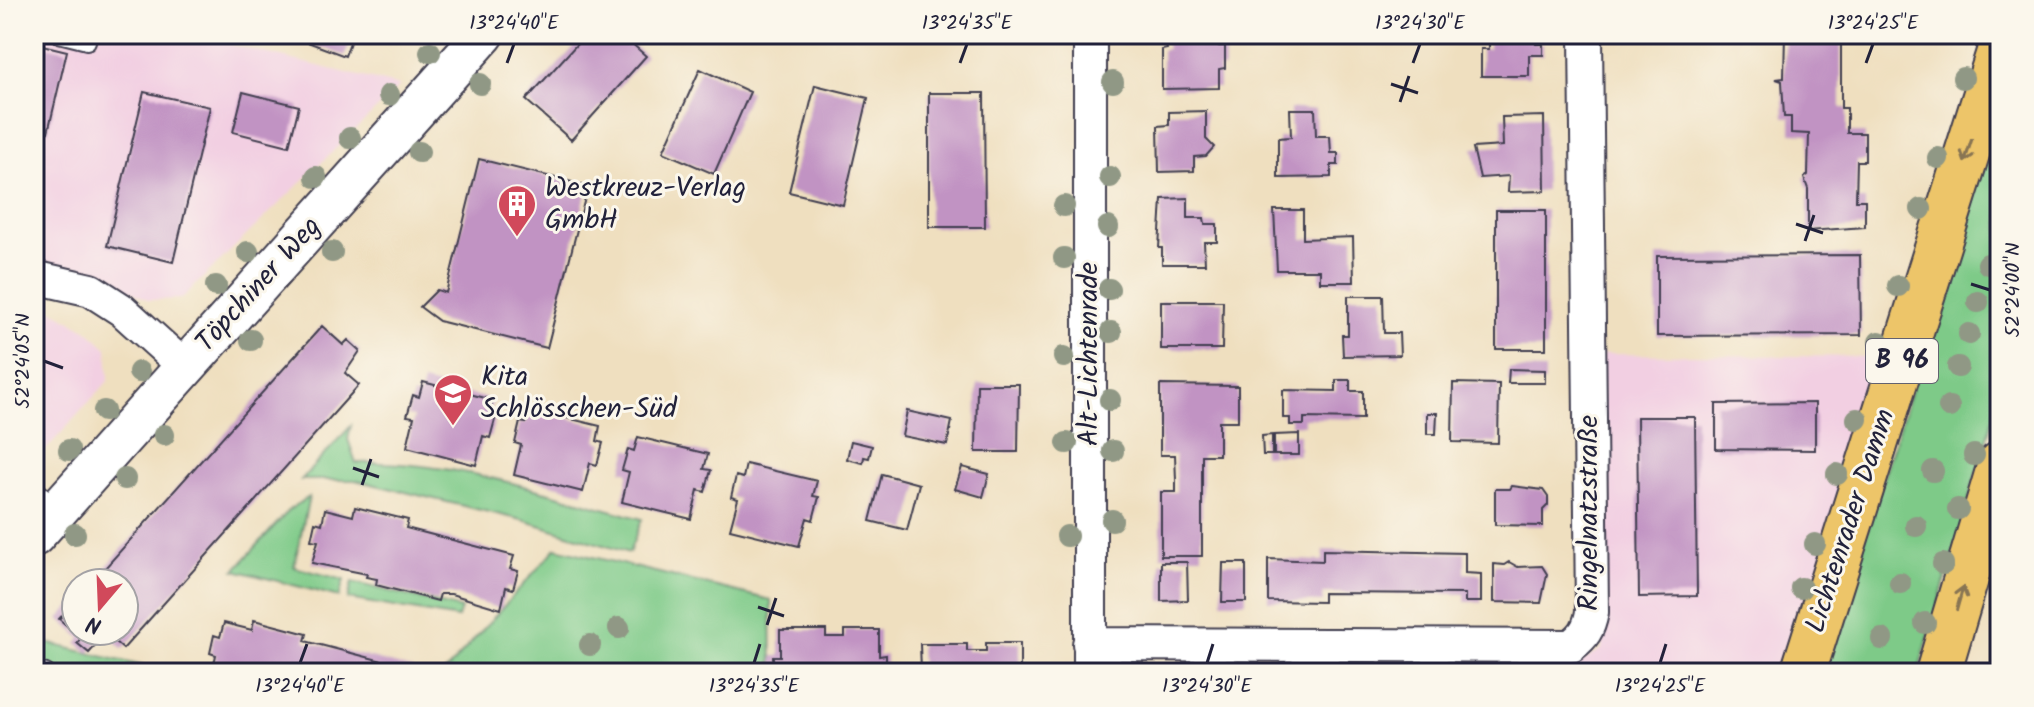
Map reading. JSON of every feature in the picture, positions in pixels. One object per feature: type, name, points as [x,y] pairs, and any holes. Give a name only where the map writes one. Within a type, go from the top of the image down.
[{"type":"main road","name":"Lichtenrader Damm","points":[[1803,673],[2000,49]]},
{"type":"main road","points":[[1938,673],[2000,464]]},
{"type":"street","name":"Töpchiner Weg","points":[[42,511],[185,367],[484,34]]},
{"type":"street","name":"Alt-Lichtenrade","points":[[1089,659],[1090,34]]},
{"type":"street","name":"Ringelnatzstraße","points":[[1089,659],[1571,646],[1581,639],[1589,628],[1592,612],[1586,34]]},
{"type":"street","points":[[34,277],[91,290],[122,310],[185,367]]},
{"type":"lane","points":[[59,34],[87,41]]},
{"type":"lane","points":[[34,670],[46,673]]},
{"type":"shaded area","points":[[34,34],[187,34],[400,86],[181,299],[149,300],[99,276],[34,260]]},
{"type":"shaded area","points":[[34,300],[86,329],[107,348],[109,380],[34,463]]},
{"type":"shaded area","points":[[1602,354],[1880,357],[1788,673],[1362,673],[1362,660],[1585,660],[1602,649]]},
{"type":"green space","points":[[2000,107],[2000,393],[1918,673],[1822,673]]},
{"type":"green space","points":[[351,426],[348,439],[356,463],[393,463],[465,473],[642,519],[629,553],[526,521],[355,480],[301,480]]},
{"type":"green space","points":[[309,497],[294,567],[344,580],[339,597],[235,570],[290,509]]},
{"type":"green space","points":[[556,548],[771,600],[772,673],[444,673]]},
{"type":"green space","points":[[352,582],[461,609],[458,618],[348,599]]},
{"type":"green space","points":[[34,640],[172,673],[34,673]]},
{"type":"building","points":[[286,34],[353,34],[345,56]]},
{"type":"building","points":[[586,34],[621,34],[646,56],[571,140],[526,100]]},
{"type":"building","points":[[1164,34],[1219,34],[1219,46],[1225,46],[1225,68],[1219,69],[1219,88],[1162,89],[1162,50],[1167,49]]},
{"type":"building","points":[[1489,34],[1536,34],[1536,44],[1543,44],[1543,55],[1529,55],[1529,76],[1481,76],[1481,49],[1489,49]]},
{"type":"building","points":[[1785,34],[1841,36],[1841,108],[1847,108],[1847,133],[1865,133],[1865,161],[1857,161],[1856,200],[1865,200],[1865,227],[1808,231],[1808,189],[1804,178],[1808,175],[1809,134],[1791,133],[1791,117],[1784,117],[1782,81],[1776,79],[1784,78]]},
{"type":"building","points":[[34,43],[67,51],[48,132],[34,128]]},
{"type":"building","points":[[700,69],[750,92],[714,174],[663,152]]},
{"type":"building","points":[[815,85],[868,98],[843,205],[789,192]]},
{"type":"building","points":[[144,92],[210,107],[173,262],[107,246]]},
{"type":"building","points":[[243,92],[299,106],[289,146],[233,132]]},
{"type":"building","points":[[929,93],[984,93],[985,227],[929,227]]},
{"type":"building","points":[[1290,109],[1315,109],[1316,136],[1330,136],[1331,153],[1338,153],[1338,165],[1331,165],[1331,177],[1278,178],[1278,138],[1291,137]]},
{"type":"building","points":[[1206,111],[1206,139],[1214,147],[1206,156],[1194,157],[1194,171],[1159,172],[1158,126],[1169,125],[1169,112]]},
{"type":"building","points":[[1544,116],[1545,191],[1508,192],[1509,176],[1480,178],[1473,148],[1503,146],[1502,117]]},
{"type":"building","name":"Westkreuz-Verlag GmbH","points":[[479,159],[588,186],[547,348],[439,321],[420,307],[437,290],[446,293]]},
{"type":"building","points":[[1188,198],[1188,218],[1204,218],[1205,224],[1217,224],[1217,242],[1204,242],[1205,264],[1162,264],[1162,248],[1159,248],[1162,199]]},
{"type":"building","points":[[1274,210],[1303,210],[1303,239],[1353,237],[1354,282],[1320,282],[1320,270],[1277,270]]},
{"type":"building","points":[[1496,210],[1546,210],[1546,349],[1496,349]]},
{"type":"building","points":[[1860,255],[1861,335],[1657,336],[1657,256]]},
{"type":"building","points":[[1348,296],[1383,296],[1384,333],[1399,333],[1400,355],[1343,356],[1342,335],[1348,335]]},
{"type":"building","points":[[1161,301],[1223,301],[1222,349],[1161,349]]},
{"type":"building","points":[[322,326],[343,345],[348,340],[360,351],[345,373],[359,385],[140,630],[140,567],[106,567]]},
{"type":"building","points":[[1509,369],[1545,370],[1545,383],[1508,383]]},
{"type":"building","points":[[1336,380],[1350,380],[1350,391],[1363,391],[1363,419],[1304,418],[1304,425],[1290,425],[1290,418],[1283,418],[1283,390],[1336,391]]},
{"type":"building","name":"Kita Schlösschen-Süd","points":[[423,382],[493,400],[489,414],[496,416],[490,438],[483,436],[476,465],[407,447],[414,417],[407,416],[413,395],[419,397]]},
{"type":"building","points":[[1453,383],[1499,384],[1498,443],[1452,442]]},
{"type":"building","points":[[977,384],[1019,384],[1018,452],[976,452]]},
{"type":"building","points":[[1160,385],[1238,386],[1238,421],[1219,421],[1219,455],[1202,455],[1202,556],[1161,556],[1161,492],[1176,492],[1176,480],[1175,455],[1160,455]]},
{"type":"building","points":[[1815,403],[1815,450],[1716,449],[1716,404]]},
{"type":"building","points":[[530,409],[600,426],[597,441],[603,443],[597,465],[590,463],[583,492],[514,475],[521,445],[515,443],[520,422],[526,423]]},
{"type":"building","points":[[907,411],[952,421],[947,445],[902,436]]},
{"type":"building","points":[[1427,413],[1437,413],[1436,434],[1427,434]]},
{"type":"building","points":[[1637,417],[1695,417],[1697,596],[1639,597]]},
{"type":"building","points":[[1299,434],[1299,455],[1274,455],[1274,435]]},
{"type":"building","points":[[1272,435],[1272,455],[1263,455],[1262,436]]},
{"type":"building","points":[[638,437],[708,454],[704,469],[711,470],[705,492],[698,490],[691,519],[622,502],[629,472],[622,470],[628,449],[634,451]]},
{"type":"building","points":[[851,441],[872,446],[869,458],[864,457],[863,463],[847,459]]},
{"type":"building","points":[[746,464],[817,481],[813,496],[819,497],[813,520],[807,518],[799,546],[730,529],[738,499],[731,497],[736,476],[743,478]]},
{"type":"building","points":[[962,467],[989,474],[983,497],[955,489]]},
{"type":"building","points":[[882,474],[919,484],[907,530],[870,521]]},
{"type":"building","points":[[1512,486],[1543,490],[1548,497],[1548,505],[1543,510],[1543,526],[1495,525],[1495,489],[1510,489]]},
{"type":"building","points":[[355,507],[408,520],[406,528],[514,556],[510,569],[518,571],[513,589],[506,587],[501,609],[451,594],[440,594],[438,601],[376,585],[377,579],[366,577],[367,574],[312,563],[318,541],[311,540],[315,522],[322,524],[325,509],[353,516]]},
{"type":"building","points":[[1323,550],[1465,553],[1465,573],[1481,574],[1481,602],[1465,602],[1465,594],[1323,593],[1323,602],[1268,601],[1268,559],[1323,561]]},
{"type":"building","points":[[1161,562],[1187,562],[1188,600],[1161,601]]},
{"type":"building","points":[[1509,562],[1518,567],[1542,566],[1547,574],[1541,603],[1494,602],[1494,564]]},
{"type":"building","points":[[1223,563],[1246,563],[1246,602],[1222,602]]},
{"type":"building","points":[[254,620],[307,634],[305,641],[413,669],[412,673],[212,673],[216,655],[210,653],[214,635],[220,637],[224,623],[252,630]]},
{"type":"building","points":[[780,630],[826,630],[826,637],[845,637],[845,630],[879,630],[879,656],[886,655],[886,673],[773,673],[773,656],[780,656]]},
{"type":"building","points":[[986,643],[1020,643],[1020,670],[1027,669],[1027,673],[914,673],[914,669],[921,670],[920,644],[967,644],[967,651],[986,651]]},
{"type":"place","name":"Westkreuz-Verlag GmbH","points":[[517,238]]},
{"type":"place","name":"Kita Schlösschen-Süd","points":[[453,427]]}]
